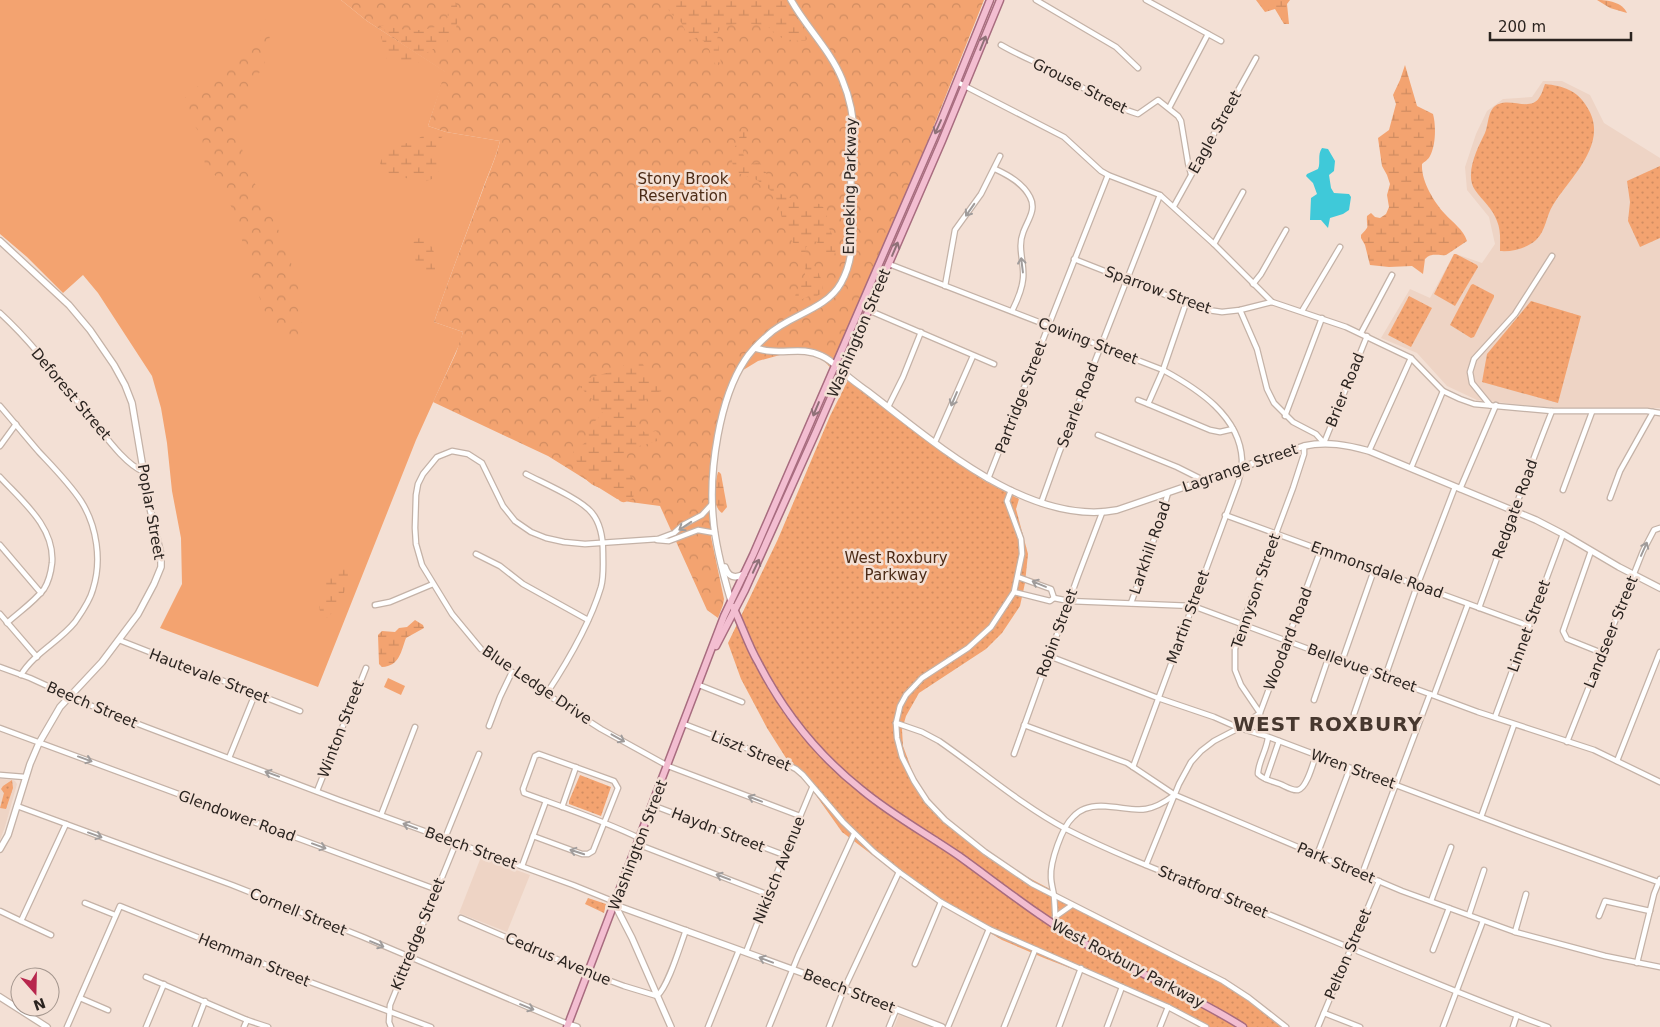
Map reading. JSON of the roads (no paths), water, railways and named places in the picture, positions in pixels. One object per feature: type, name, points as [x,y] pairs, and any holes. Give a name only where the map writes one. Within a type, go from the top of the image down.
[{"type":"main road","name":"Enneking Parkway","points":[[731,602],[717,544],[712,504],[715,450],[734,379],[744,361],[769,333],[808,311],[832,294],[846,273],[850,261],[852,243],[851,167],[854,139],[849,98],[832,60],[791,0]]},
{"type":"main road","name":"Washington Street","points":[[568,1025],[699,685],[719,623],[744,574],[957,82],[990,0]]},
{"type":"main road","name":"Washington Street","points":[[707,662],[761,556],[889,264],[1000,0]]},
{"type":"main road","name":"Poplar Street","points":[[0,242],[69,305],[90,330],[126,385],[132,403],[149,504],[161,555],[161,568],[138,614],[102,662],[60,707],[39,743],[25,778],[8,836],[0,849]]},
{"type":"main road","points":[[755,348],[769,352],[808,351],[822,355],[835,364]]},
{"type":"main road","name":"Lagrange Street","points":[[835,364],[842,372],[888,407],[988,480],[1059,509],[1079,513],[1102,513],[1117,510],[1304,446],[1324,443],[1347,445],[1411,468],[1536,520],[1660,588]]},
{"type":"main road","points":[[717,544],[726,572],[735,577],[744,574]]},
{"type":"main road","name":"West Roxbury Parkway","points":[[731,602],[758,662],[775,692],[801,729],[828,759],[870,797],[958,856],[1011,896],[1056,926],[1108,956],[1243,1027]]},
{"type":"main road","points":[[615,905],[628,930],[670,1027]]},
{"type":"main road","name":"Beech Street","points":[[615,905],[746,952],[942,1027]]},
{"type":"main road","points":[[0,998],[43,1026]]},
{"type":"main road","name":"Cornell Street","points":[[568,1025],[576,1027]]},
{"type":"street","points":[[1036,0],[1116,47],[1138,68]]},
{"type":"street","points":[[1149,1],[1221,41]]},
{"type":"street","points":[[1191,174],[1181,121],[1168,108],[1208,34]]},
{"type":"street","name":"Grouse Street","points":[[1001,45],[1132,113],[1138,114],[1158,100],[1168,108]]},
{"type":"street","name":"Eagle Street","points":[[1174,206],[1256,58]]},
{"type":"street","points":[[957,82],[1064,136],[1108,175],[1160,195],[1214,244],[1272,302],[1361,333],[1411,358],[1443,391],[1474,404],[1552,411],[1660,413]]},
{"type":"street","points":[[945,286],[956,230],[981,194],[1000,156]]},
{"type":"street","points":[[995,168],[1011,177],[1023,187],[1032,203],[1030,218],[1022,234],[1023,278],[1021,290],[1012,312]]},
{"type":"street","name":"Partridge Street","points":[[988,480],[1108,175]]},
{"type":"street","points":[[1214,244],[1243,192]]},
{"type":"street","name":"Searle Road","points":[[1041,503],[1160,195]]},
{"type":"street","points":[[1253,284],[1261,274],[1286,230]]},
{"type":"street","points":[[1302,312],[1340,247]]},
{"type":"street","points":[[1493,405],[1472,383],[1470,372],[1474,359],[1515,314],[1552,256]]},
{"type":"street","name":"Sparrow Street","points":[[1074,259],[1208,310],[1222,312],[1240,310],[1272,302]]},
{"type":"street","name":"Cowing Street","points":[[889,264],[1163,370],[1202,394],[1225,416],[1234,429],[1239,444],[1242,460],[1241,468]]},
{"type":"street","points":[[1361,333],[1392,276]]},
{"type":"street","points":[[1148,404],[1163,370],[1186,303]]},
{"type":"street","points":[[868,310],[994,364]]},
{"type":"street","points":[[1240,310],[1257,349],[1267,389],[1274,403],[1285,416],[1316,434],[1324,443]]},
{"type":"street","name":"Deforest Street","points":[[0,313],[23,336],[105,436],[137,469],[144,472]]},
{"type":"street","points":[[1285,416],[1322,318]]},
{"type":"street","points":[[888,407],[903,377],[921,332]]},
{"type":"street","name":"Brier Road","points":[[1324,443],[1367,336]]},
{"type":"street","points":[[935,442],[973,356]]},
{"type":"street","points":[[1369,452],[1411,358]]},
{"type":"street","points":[[1411,468],[1443,391]]},
{"type":"street","points":[[1138,400],[1210,430],[1220,432],[1234,429]]},
{"type":"street","points":[[1385,677],[1417,586],[1493,405]]},
{"type":"street","points":[[0,406],[82,502],[89,516],[97,551],[97,571],[93,590],[87,603],[75,622],[26,667],[22,675]]},
{"type":"street","name":"Redgate Road","points":[[1479,608],[1513,511],[1552,411]]},
{"type":"street","points":[[1563,490],[1592,412]]},
{"type":"street","points":[[1610,498],[1620,471],[1653,412]]},
{"type":"street","points":[[0,446],[16,424]]},
{"type":"street","points":[[1098,435],[1177,467],[1203,480]]},
{"type":"street","name":"Tennyson Street","points":[[1260,713],[1241,685],[1234,670],[1235,649],[1242,624],[1293,488],[1304,454],[1304,446]]},
{"type":"street","name":"Blue Ledge Drive","points":[[715,533],[698,530],[668,541],[653,540],[585,544],[546,538],[515,521],[503,506],[482,463],[468,454],[452,451],[437,457],[430,464],[418,484],[416,495],[416,544],[422,565],[452,614],[481,649],[512,672],[601,729],[668,766],[800,816]]},
{"type":"street","name":"Martin Street","points":[[1133,767],[1238,484],[1241,468]]},
{"type":"street","points":[[526,474],[584,505],[592,512],[599,523],[603,543],[602,586],[588,620],[560,673],[547,693]]},
{"type":"street","points":[[0,477],[40,522],[49,539],[53,558],[51,573],[46,587],[7,623]]},
{"type":"street","points":[[896,722],[900,706],[914,685],[968,648],[985,632],[1006,607],[1014,592],[1022,554],[1021,539],[1007,500],[1010,490]]},
{"type":"street","name":"Larkhill Road","points":[[1131,603],[1161,520],[1168,494]]},
{"type":"street","name":"Blue Ledge Drive","points":[[653,540],[674,533],[683,525],[702,515],[712,504]]},
{"type":"street","name":"Robin Street","points":[[1014,754],[1102,513]]},
{"type":"street","name":"Emmonsdale Road","points":[[1225,515],[1276,532],[1417,586],[1529,626]]},
{"type":"street","name":"Landseer Street","points":[[1567,742],[1643,551],[1651,534],[1654,530],[1660,528]]},
{"type":"street","name":"Linnet Street","points":[[1495,718],[1563,534]]},
{"type":"street","points":[[0,546],[41,593]]},
{"type":"street","name":"Woodard Road","points":[[1260,713],[1321,549]]},
{"type":"street","points":[[1591,551],[1563,631],[1567,639],[1602,653]]},
{"type":"street","points":[[476,554],[500,566],[523,584],[588,620]]},
{"type":"street","points":[[1342,661],[1374,570]]},
{"type":"street","name":"Bellevue Street","points":[[1018,576],[1051,589],[1054,598]]},
{"type":"street","points":[[375,605],[390,602],[433,584]]},
{"type":"street","name":"Bellevue Street","points":[[1014,592],[1050,601],[1054,598],[1069,601],[1193,606],[1495,718],[1594,750],[1660,782]]},
{"type":"street","points":[[1362,874],[1468,604]]},
{"type":"street","points":[[0,614],[37,658]]},
{"type":"street","name":"Hautevale Street","points":[[119,640],[300,711]]},
{"type":"street","points":[[1617,761],[1660,652]]},
{"type":"street","name":"Wren Street","points":[[1049,656],[1623,870],[1659,880]]},
{"type":"street","points":[[1314,700],[1329,656]]},
{"type":"street","name":"Beech Street","points":[[0,667],[129,721],[522,866],[610,900],[615,905]]},
{"type":"street","name":"Winton Street","points":[[317,791],[366,668]]},
{"type":"street","points":[[1354,714],[1369,671]]},
{"type":"street","points":[[489,726],[512,672]]},
{"type":"street","points":[[699,685],[742,702]]},
{"type":"street","points":[[229,758],[254,694]]},
{"type":"street","points":[[1146,865],[1184,773],[1201,750],[1239,728],[1260,713]]},
{"type":"street","points":[[1259,734],[1260,713]]},
{"type":"street","name":"Stratford Street","points":[[896,722],[939,741],[999,785],[1065,828],[1146,865],[1456,992],[1548,1027]]},
{"type":"street","name":"West Roxbury Parkway","points":[[896,722],[899,748],[914,781],[927,801],[945,820],[985,852],[1024,879],[1054,896],[1223,981],[1249,998],[1286,1027]]},
{"type":"street","name":"Liszt Street","points":[[684,724],[782,762],[796,769],[812,788]]},
{"type":"street","points":[[1481,817],[1514,724]]},
{"type":"street","name":"Park Street","points":[[1024,725],[1133,767],[1174,795],[1448,908],[1515,932],[1660,967]]},
{"type":"street","points":[[381,814],[415,727]]},
{"type":"street","name":"Glendower Road","points":[[0,728],[436,889]]},
{"type":"street","points":[[1268,737],[1258,771],[1260,776],[1288,788],[1298,790],[1302,788],[1316,756]]},
{"type":"street","points":[[1266,779],[1279,741]]},
{"type":"street","points":[[444,838],[479,754]]},
{"type":"street","points":[[532,836],[585,854],[593,851],[604,824],[618,788],[614,781],[539,754],[535,756],[523,789],[524,793],[604,824],[638,841],[768,895]]},
{"type":"street","points":[[562,807],[576,767]]},
{"type":"street","points":[[1317,855],[1350,768]]},
{"type":"street","points":[[0,775],[25,778]]},
{"type":"street","name":"West Roxbury Parkway","points":[[812,788],[854,834],[899,872],[941,902],[989,929],[1168,1007],[1206,1027]]},
{"type":"street","name":"Nikisch Avenue","points":[[746,952],[812,788]]},
{"type":"street","points":[[1056,926],[1051,877],[1052,864],[1054,854],[1065,828],[1072,817],[1084,809],[1102,806],[1138,811],[1153,808],[1163,804],[1174,795]]},
{"type":"street","points":[[522,866],[546,801]]},
{"type":"street","name":"Haydn Street","points":[[652,805],[784,854]]},
{"type":"street","name":"Cornell Street","points":[[17,806],[232,885],[568,1025]]},
{"type":"street","points":[[21,921],[66,824]]},
{"type":"street","points":[[769,1027],[792,970],[854,834]]},
{"type":"street","name":"Kittredge Street","points":[[391,1027],[389,1022],[390,1005],[456,843]]},
{"type":"street","points":[[1431,901],[1451,847]]},
{"type":"street","points":[[1468,915],[1484,870]]},
{"type":"street","points":[[829,1027],[844,989],[899,872]]},
{"type":"street","points":[[1637,962],[1659,880]]},
{"type":"street","name":"Pelton Street","points":[[1318,1027],[1379,881]]},
{"type":"street","points":[[1515,932],[1526,894]]},
{"type":"street","points":[[1599,916],[1605,901],[1650,911]]},
{"type":"street","points":[[915,964],[941,902]]},
{"type":"street","points":[[67,1027],[115,915],[86,903]]},
{"type":"street","points":[[1055,917],[1072,905]]},
{"type":"street","name":"Hemman Street","points":[[115,915],[120,906],[303,980],[431,1027]]},
{"type":"street","points":[[1433,950],[1448,908]]},
{"type":"street","points":[[0,911],[50,935]]},
{"type":"street","name":"Cedrus Avenue","points":[[461,918],[589,973],[657,996]]},
{"type":"street","points":[[1443,1027],[1483,921]]},
{"type":"street","points":[[948,1027],[989,929]]},
{"type":"street","points":[[657,996],[666,981],[686,930]]},
{"type":"street","points":[[708,1027],[740,950]]},
{"type":"street","points":[[1004,1027],[1035,950]]},
{"type":"street","points":[[1059,1027],[1081,968]]},
{"type":"street","points":[[146,977],[268,1027]]},
{"type":"street","points":[[146,1027],[164,984]]},
{"type":"street","points":[[1107,1027],[1122,987]]},
{"type":"street","points":[[80,998],[108,1010]]},
{"type":"street","points":[[195,1027],[205,1001]]},
{"type":"street","points":[[1160,1027],[1168,1007]]},
{"type":"street","points":[[889,1027],[896,1010]]},
{"type":"street","points":[[1324,1013],[1360,1027]]},
{"type":"street","points":[[1513,1027],[1517,1015]]},
{"type":"street","points":[[244,1027],[247,1020]]},
{"type":"water","points":[[1322,148],[1328,149],[1335,161],[1334,171],[1329,175],[1331,188],[1334,193],[1349,194],[1351,197],[1349,210],[1330,218],[1328,228],[1321,220],[1310,220],[1311,198],[1317,194],[1313,183],[1306,176],[1318,169]]},
{"type":"district","name":"WEST ROXBURY","points":[[1328,724]]},
{"type":"park label","name":"Stony Brook Reservation","points":[[683,188]]}]
